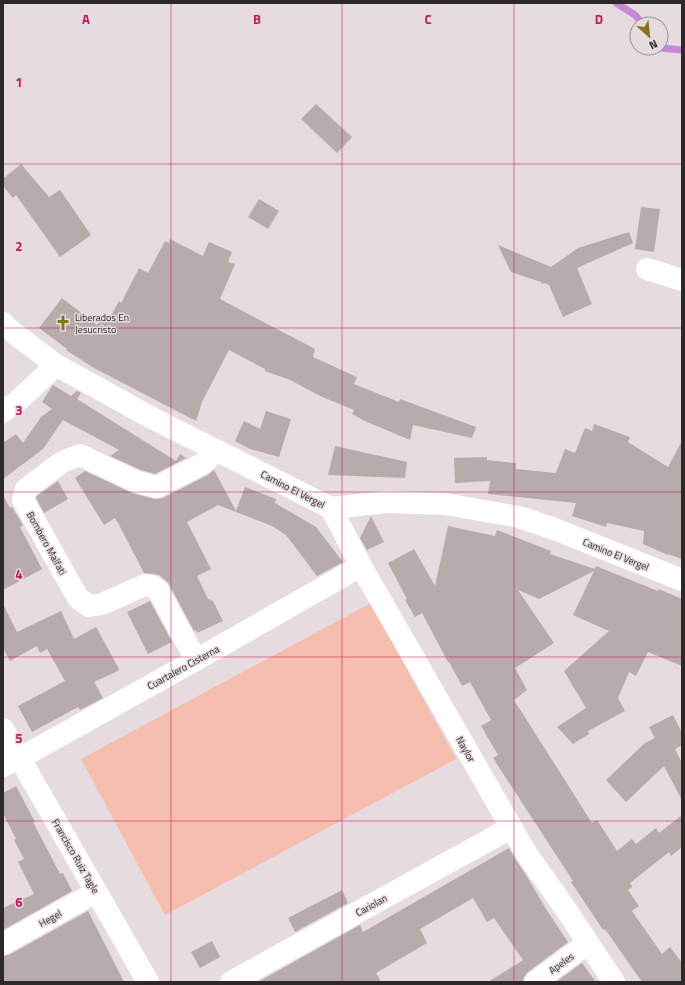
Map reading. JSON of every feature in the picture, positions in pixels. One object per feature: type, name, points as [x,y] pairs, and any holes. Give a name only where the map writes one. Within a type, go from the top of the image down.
[{"type":"street","points":[[647,268],[682,280]]},
{"type":"street","name":"Camino El Vergel","points":[[3,323],[10,330],[56,364],[152,418],[331,508],[387,502],[445,504],[519,517],[552,528],[682,580]]},
{"type":"street","points":[[3,412],[18,401],[56,364]]},
{"type":"street","name":"Bombero Malfati","points":[[196,660],[158,590],[152,586],[145,585],[102,604],[89,606],[78,598],[24,500],[26,489],[62,462],[80,455],[137,482],[157,487],[202,464],[217,451]]},
{"type":"street","name":"Naylor","points":[[331,508],[361,566],[526,854],[563,905],[614,982]]},
{"type":"street","name":"Cuartalero Cisterna","points":[[11,762],[196,660],[361,566]]},
{"type":"street","name":"Francisco Ruiz Tagle","points":[[3,729],[11,762],[96,892],[148,982]]},
{"type":"street","name":"Cariolan","points":[[231,982],[511,828]]},
{"type":"street","name":"Hegel","points":[[3,944],[96,892]]},
{"type":"street","name":"Apeles","points":[[535,982],[588,943]]},
{"type":"shaded area","points":[[371,603],[456,759],[165,915],[81,759]]},
{"type":"building","points":[[316,104],[352,137],[337,153],[301,119]]},
{"type":"building","points":[[21,164],[49,197],[60,190],[91,235],[60,257],[16,195],[13,198],[3,186],[3,179]]},
{"type":"building","points":[[259,199],[279,211],[268,229],[248,217]]},
{"type":"building","points":[[641,207],[660,209],[654,252],[635,249]]},
{"type":"building","points":[[629,232],[633,243],[577,268],[592,304],[563,317],[549,285],[544,283],[542,284],[541,282],[511,272],[498,245],[551,267],[578,248]]},
{"type":"building","points":[[170,239],[203,256],[209,242],[232,252],[228,262],[235,264],[220,299],[315,349],[313,357],[357,377],[354,384],[399,402],[400,399],[476,427],[472,438],[413,425],[410,440],[367,422],[352,414],[354,410],[320,396],[290,380],[265,371],[265,369],[229,350],[202,402],[196,421],[94,368],[66,350],[67,349],[39,328],[62,298],[97,325],[105,314],[110,318],[119,301],[121,303],[139,268],[148,273],[165,241],[169,243]]},
{"type":"building","points":[[53,385],[71,396],[77,391],[81,393],[77,399],[176,461],[180,454],[186,458],[155,474],[141,470],[110,456],[119,450],[63,420],[43,449],[3,479],[3,443],[16,434],[23,443],[41,417],[52,409],[42,402]]},
{"type":"building","points":[[266,411],[291,419],[279,457],[250,449],[235,441],[244,421],[260,429]]},
{"type":"building","points":[[594,424],[630,437],[628,442],[668,467],[682,441],[682,559],[668,555],[643,544],[644,531],[607,523],[606,527],[572,516],[576,503],[488,494],[490,481],[455,483],[454,458],[487,457],[487,460],[516,463],[516,469],[556,473],[565,449],[575,453],[585,428],[592,431]]},
{"type":"building","points":[[335,446],[407,462],[405,478],[328,475]]},
{"type":"building","points":[[214,470],[236,511],[245,487],[276,499],[275,503],[316,527],[343,562],[317,576],[286,535],[272,526],[218,505],[187,522],[211,569],[197,576],[208,599],[213,601],[223,621],[197,633],[196,630],[194,631],[169,584],[159,575],[144,573],[115,518],[104,525],[75,478],[85,471],[132,493],[154,499],[163,498],[208,475]]},
{"type":"building","points":[[58,481],[68,499],[44,513],[36,498]]},
{"type":"building","points":[[3,495],[10,508],[12,507],[23,525],[20,527],[42,569],[3,590]]},
{"type":"building","points":[[371,516],[384,542],[367,550],[360,538]]},
{"type":"building","points":[[448,526],[495,536],[497,530],[551,551],[550,554],[595,569],[596,566],[682,599],[682,666],[648,652],[636,676],[629,672],[618,698],[625,711],[588,731],[589,734],[573,744],[557,727],[586,708],[564,671],[609,631],[573,615],[594,571],[539,599],[518,590],[554,643],[515,668],[527,690],[514,700],[592,823],[597,820],[617,851],[632,839],[636,844],[656,828],[659,833],[682,815],[682,847],[671,856],[669,852],[630,883],[632,887],[628,890],[639,906],[632,911],[662,954],[670,947],[682,963],[682,982],[642,982],[605,929],[603,930],[493,758],[498,755],[481,726],[491,720],[470,682],[462,686],[422,613],[415,617],[405,600],[407,599],[388,563],[414,549],[435,586]]},
{"type":"building","points":[[150,601],[172,642],[148,654],[127,612]]},
{"type":"building","points":[[3,604],[17,632],[61,611],[74,639],[96,627],[119,669],[118,671],[94,682],[103,698],[80,710],[78,707],[32,732],[18,706],[65,681],[47,649],[40,653],[37,646],[10,661],[3,648]]},
{"type":"building","points":[[673,715],[682,733],[682,745],[675,749],[682,763],[682,800],[664,766],[626,802],[606,780],[645,743],[655,738],[649,727]]},
{"type":"building","points":[[16,786],[60,874],[63,873],[72,891],[3,930],[3,908],[34,894],[18,862],[24,859],[14,840],[16,839],[3,813],[3,793]]},
{"type":"building","points":[[509,848],[568,942],[528,972],[524,977],[523,982],[488,982],[523,960],[494,918],[487,922],[473,898],[420,929],[427,943],[376,973],[381,982],[258,982],[360,925],[363,932]]},
{"type":"building","points":[[342,890],[348,903],[295,932],[288,918]]},
{"type":"building","points":[[88,911],[124,982],[3,982],[3,956],[9,955]]},
{"type":"building","points":[[212,941],[220,957],[200,968],[191,952]]},
{"type":"building","points":[[582,963],[596,982],[556,982]]},
{"type":"waterway","points":[[616,3],[636,16]]},
{"type":"waterway","points":[[669,49],[682,50]]},
{"type":"place","name":"Liberados En Jesucristo","points":[[63,323]]}]
